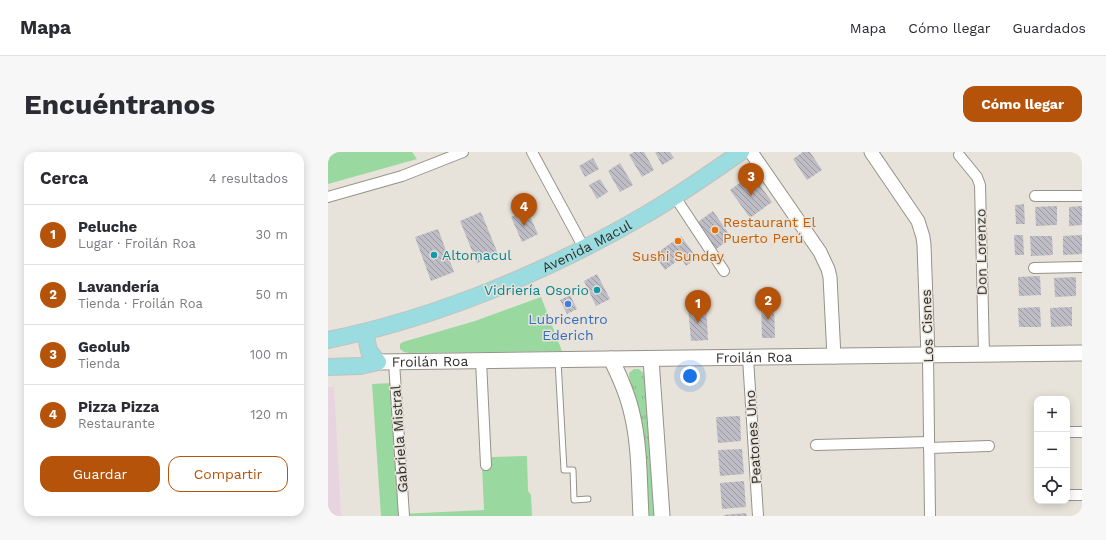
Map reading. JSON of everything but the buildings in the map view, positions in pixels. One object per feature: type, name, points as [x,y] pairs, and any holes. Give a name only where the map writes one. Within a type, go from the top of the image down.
[{"type":"main road","name":"Avenida Macul","points":[[328,340],[365,332],[440,309],[542,268],[621,229],[675,197],[741,152]]},
{"type":"main road","points":[[365,332],[369,350],[386,362]]},
{"type":"main road","name":"Froilán Roa","points":[[386,362],[1082,353]]},
{"type":"main road","points":[[611,359],[624,386],[634,420],[642,516]]},
{"type":"main road","points":[[651,359],[662,516]]},
{"type":"main road","points":[[328,367],[360,366],[386,362]]},
{"type":"street","points":[[328,197],[402,176],[463,152]]},
{"type":"street","points":[[532,152],[584,248]]},
{"type":"street","points":[[751,152],[820,252],[828,269],[834,357]]},
{"type":"street","name":"Los Cisnes","points":[[871,152],[913,214],[921,229],[924,245],[928,356],[930,516]]},
{"type":"street","name":"Don Lorenzo","points":[[959,156],[977,177],[980,185],[984,355]]},
{"type":"street","points":[[1035,196],[1082,196]]},
{"type":"street","points":[[675,197],[724,271]]},
{"type":"street","points":[[1034,268],[1082,267]]},
{"type":"street","name":"Peatones Uno","points":[[748,358],[758,516]]},
{"type":"street","points":[[481,361],[486,465]]},
{"type":"street","name":"Gabriela Mistral","points":[[386,362],[404,516]]},
{"type":"street","points":[[1070,432],[1082,432]]},
{"type":"street","points":[[816,445],[989,446]]},
{"type":"street","points":[[1070,495],[1082,495]]},
{"type":"lane","points":[[558,360],[564,470],[573,470],[574,500],[588,499]]},
{"type":"shaded area","points":[[328,387],[334,387],[341,516],[328,516]]},
{"type":"green space","points":[[328,152],[412,152],[417,159],[328,184]]},
{"type":"green space","points":[[541,297],[562,351],[409,353],[400,349],[400,344],[403,342],[475,321]]},
{"type":"green space","points":[[634,369],[639,369],[647,376],[656,516],[646,516],[643,448],[640,422],[637,404],[629,378],[629,373]]},
{"type":"green space","points":[[393,383],[401,514],[484,510],[482,466],[492,457],[527,456],[528,491],[531,495],[532,516],[381,516],[372,384]]},
{"type":"place","name":"Geolub","points":[[751,196]]},
{"type":"place","name":"Pizza Pizza","points":[[524,226]]},
{"type":"place","name":"Restaurant El Puerto Perú","points":[[715,230]]},
{"type":"place","name":"Sushi Sunday","points":[[678,241]]},
{"type":"place","name":"Altomacul","points":[[434,255]]},
{"type":"place","name":"Vidriería Osorio","points":[[597,290]]},
{"type":"place","name":"Lubricentro Ederich","points":[[568,304]]},
{"type":"place","name":"Lavandería","points":[[768,320]]},
{"type":"place","name":"Peluche","points":[[698,323]]}]
